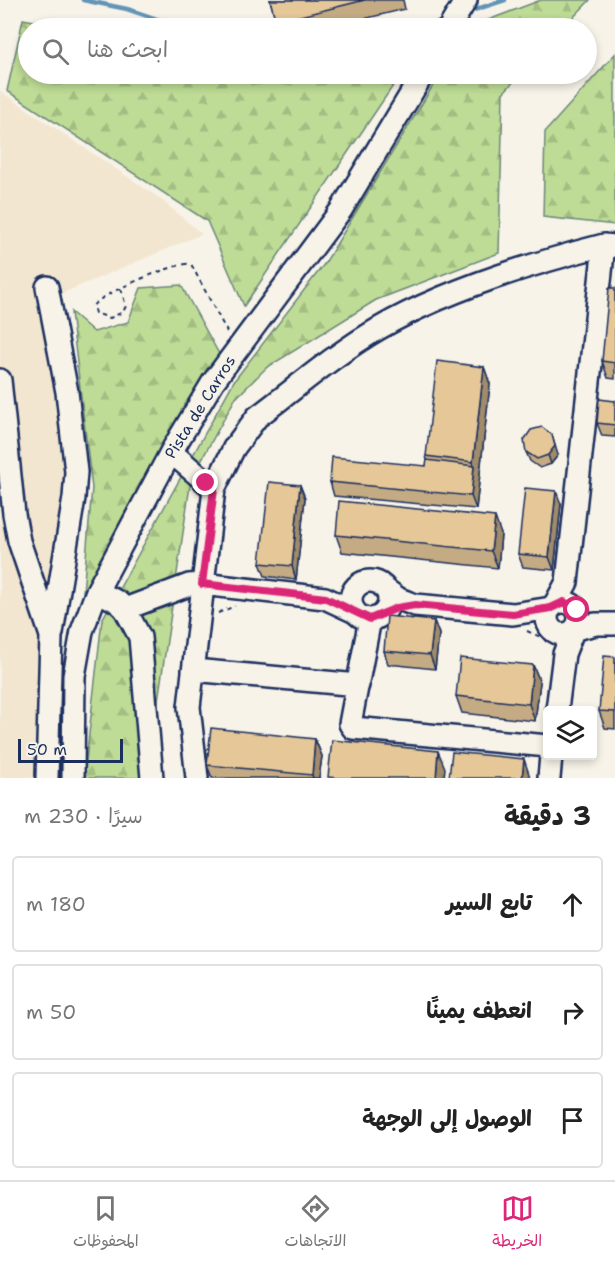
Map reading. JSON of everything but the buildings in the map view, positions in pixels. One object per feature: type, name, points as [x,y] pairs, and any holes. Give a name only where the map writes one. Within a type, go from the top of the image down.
[{"type":"street","points":[[456,18],[466,0]]},
{"type":"street","name":"Pista de Carros","points":[[73,778],[74,676],[82,631],[97,591],[171,452],[213,382],[341,210],[417,84]]},
{"type":"street","points":[[197,778],[189,725],[202,584],[214,489],[234,448],[257,417],[376,330],[408,313],[532,264],[609,245],[608,270],[567,582],[563,618],[564,654],[558,706]]},
{"type":"street","points":[[47,287],[67,392],[76,472],[74,498],[51,636],[47,778]]},
{"type":"street","points":[[0,380],[17,532],[25,563],[51,636]]},
{"type":"street","points":[[171,452],[214,489]]},
{"type":"street","points":[[326,598],[361,583],[375,581],[399,599],[415,605]]},
{"type":"street","points":[[125,609],[189,585],[202,584],[326,598],[369,616],[415,605],[611,623]]},
{"type":"street","points":[[356,587],[351,597],[369,616]]},
{"type":"street","points":[[385,589],[389,600],[369,616],[350,724],[353,728],[543,746]]},
{"type":"street","points":[[97,591],[118,602],[125,609],[140,638],[152,778]]},
{"type":"street","points":[[193,670],[358,685]]},
{"type":"street","points":[[549,778],[551,760]]},
{"type":"path","points":[[121,289],[126,306],[123,312],[110,318],[95,313],[93,306],[95,301],[121,289],[177,265],[190,264],[226,331],[241,343]]},
{"type":"shaded area","points":[[0,91],[159,198],[202,234],[58,295],[85,478],[62,612],[55,778],[0,778]]},
{"type":"green space","points":[[541,0],[590,0],[573,18],[493,18]]},
{"type":"green space","points":[[18,42],[18,84],[394,84],[244,306],[207,221],[7,91]]},
{"type":"green space","points":[[615,54],[615,225],[543,217],[545,132],[588,84],[597,84],[597,74]]},
{"type":"green space","points":[[434,84],[512,84],[503,93],[499,253],[376,300],[266,368],[235,399],[191,479],[155,721],[163,778],[84,778],[102,620],[234,381],[325,263]]},
{"type":"green space","points":[[181,285],[219,354],[82,604],[92,488],[71,312],[94,332],[128,322],[141,288]]},
{"type":"waterway","points":[[83,0],[127,9],[154,18]]},
{"type":"waterway","points":[[474,10],[505,0]]},
{"type":"route","points":[[206,483],[214,489],[202,584],[326,598],[370,619],[397,608],[415,605],[513,614],[551,608],[555,604],[564,602],[577,610]]}]
